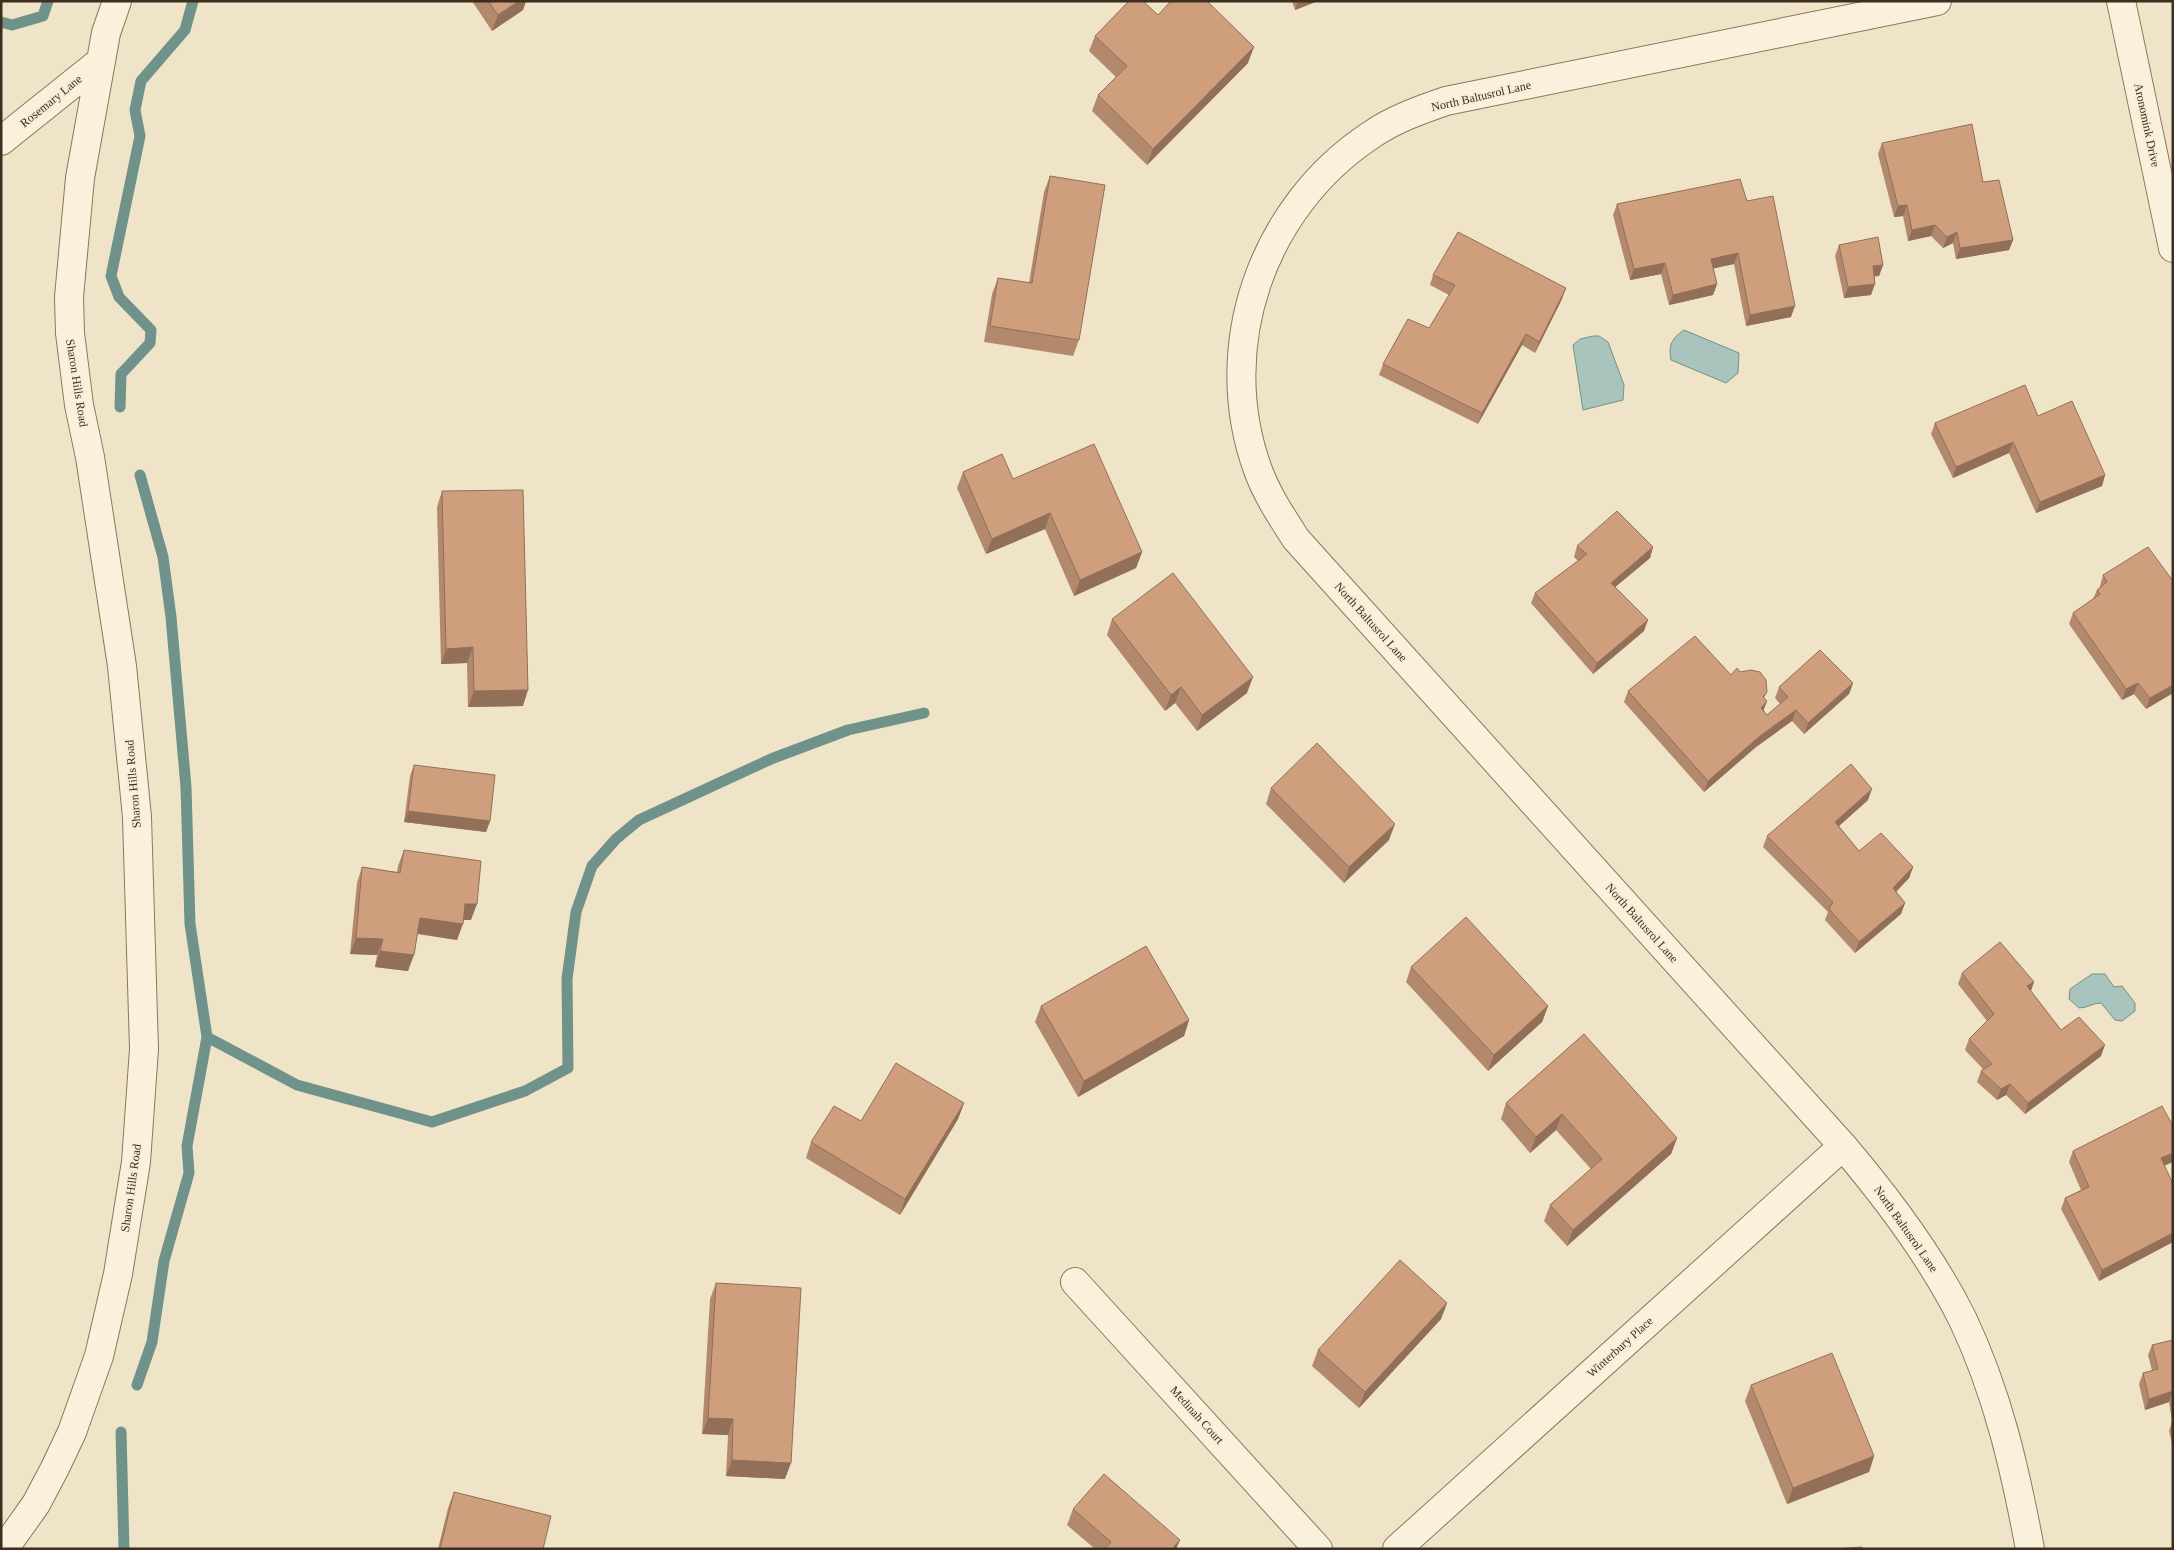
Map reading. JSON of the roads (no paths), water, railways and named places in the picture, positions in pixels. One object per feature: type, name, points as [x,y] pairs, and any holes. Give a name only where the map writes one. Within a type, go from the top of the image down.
[{"type":"street","name":"Sharon Hills Road","points":[[4,1549],[36,1504],[55,1468],[72,1432],[99,1356],[118,1274],[136,1162],[144,1049],[137,817],[122,666],[90,456],[78,405],[70,333],[69,297],[80,178],[106,33],[116,1]]},
{"type":"street","name":"North Baltusrol Lane","points":[[1937,1],[1446,101],[1406,116],[1371,134],[1339,158],[1311,187],[1286,220],[1267,255],[1249,306],[1242,345],[1241,385],[1247,432],[1258,470],[1271,499],[1296,539],[1843,1146],[1874,1182],[1937,1273],[1963,1321],[1996,1403],[2014,1466],[2030,1549]]},
{"type":"street","name":"Aronomink Drive","points":[[2121,1],[2173,248]]},
{"type":"street","name":"Rosemary Lane","points":[[1,141],[101,61]]},
{"type":"street","name":"Winterbury Place","points":[[1396,1549],[1843,1146]]},
{"type":"street","name":"Medinah Court","points":[[1075,1282],[1318,1549]]},
{"type":"water","points":[[1684,330],[1739,353],[1738,373],[1726,383],[1671,360],[1670,350],[1672,342]]},
{"type":"water","points":[[1599,336],[1608,342],[1624,385],[1623,400],[1583,410],[1573,345],[1580,339]]},
{"type":"water","points":[[2092,974],[2105,974],[2114,987],[2122,986],[2135,1003],[2135,1011],[2122,1021],[2115,1020],[2101,1003],[2079,1008],[2069,999],[2070,989]]},
{"type":"waterway","points":[[1,22],[12,25],[43,16],[48,1]]},
{"type":"waterway","points":[[120,407],[121,374],[150,343],[151,330],[119,297],[111,276],[140,136],[135,110],[141,81],[185,30],[193,1]]},
{"type":"waterway","points":[[137,1385],[152,1342],[164,1261],[189,1173],[187,1146],[207,1037],[190,924],[186,787],[171,617],[163,557],[140,475]]},
{"type":"waterway","points":[[207,1037],[297,1085],[432,1122],[525,1091],[568,1068],[567,979],[576,912],[592,866],[616,839],[639,820],[771,759],[848,730],[924,713]]},
{"type":"waterway","points":[[121,1432],[124,1549]]}]
